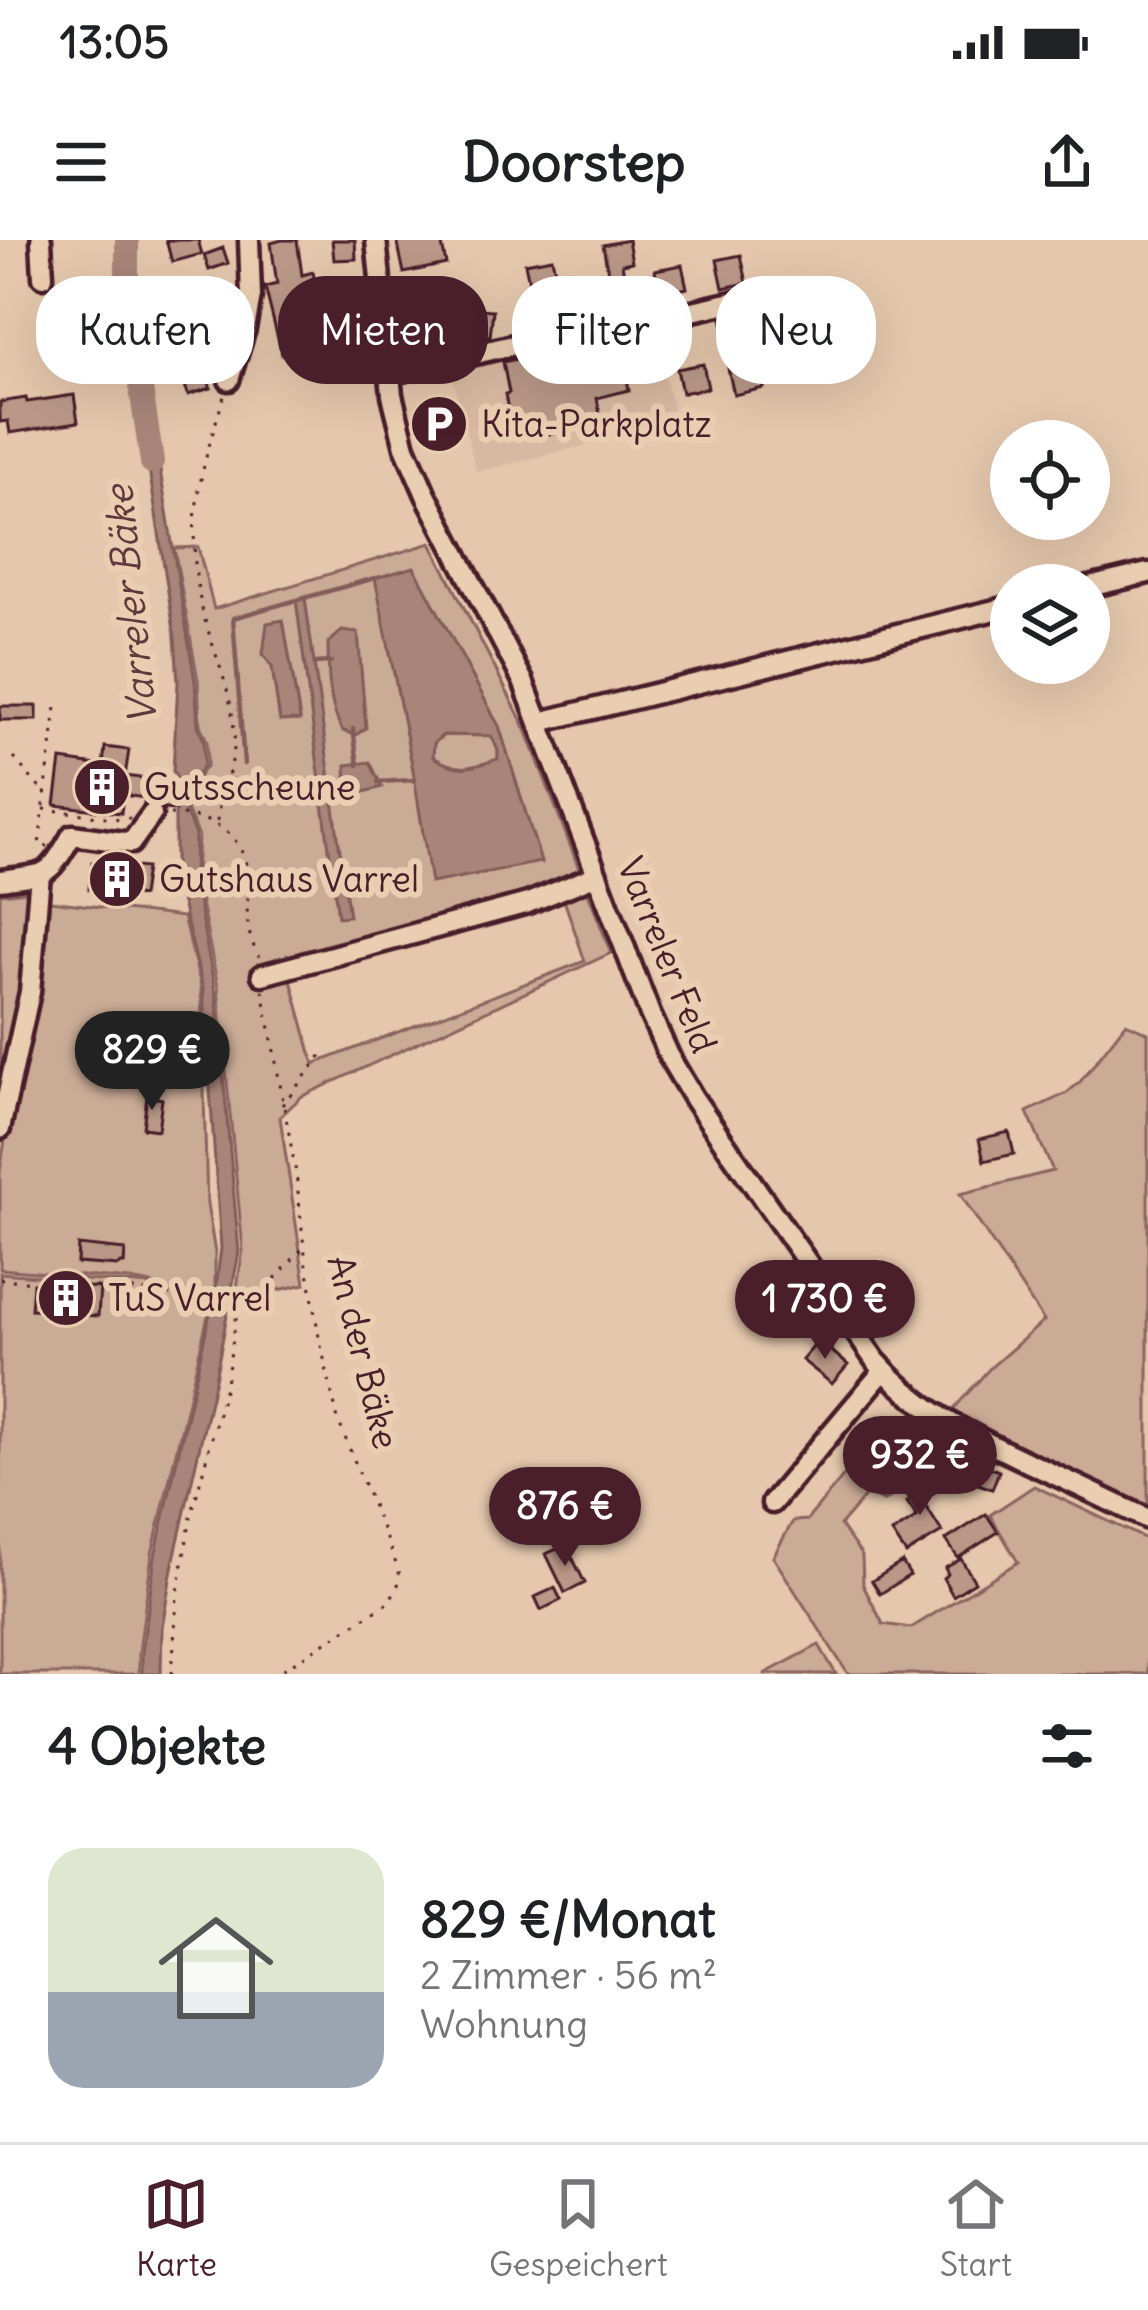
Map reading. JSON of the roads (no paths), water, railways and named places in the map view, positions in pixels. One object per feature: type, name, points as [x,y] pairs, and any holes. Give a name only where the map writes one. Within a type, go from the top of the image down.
[{"type":"street","points":[[41,240],[43,276]]},
{"type":"street","points":[[249,240],[250,276]]},
{"type":"street","name":"Varreler Feld","points":[[376,240],[379,276]]},
{"type":"street","name":"Varreler Feld","points":[[390,384],[405,447],[516,666],[655,1026],[672,1062],[762,1198],[884,1370],[906,1393],[938,1417],[1148,1519]]},
{"type":"street","points":[[1110,582],[1148,573]]},
{"type":"street","points":[[540,722],[990,611]]},
{"type":"street","points":[[0,880],[53,869],[72,835],[131,843],[152,814]]},
{"type":"street","points":[[0,1129],[31,992],[40,874]]},
{"type":"street","points":[[261,967],[528,903],[598,875]]},
{"type":"street","points":[[772,1503],[884,1370]]},
{"type":"waterway","name":"Varreler Bäke","points":[[127,240],[127,295],[152,462]]},
{"type":"waterway","points":[[244,764],[233,618],[375,578]]},
{"type":"waterway","points":[[315,663],[331,662]]},
{"type":"waterway","points":[[353,729],[358,765]]},
{"type":"waterway","points":[[378,782],[415,780]]},
{"type":"place","name":"Kita-Parkplatz","points":[[439,424]]},
{"type":"place","name":"Gutsscheune","points":[[102,787]]},
{"type":"place","name":"Gutshaus Varrel","points":[[117,879]]},
{"type":"place","name":"TuS Varrel","points":[[66,1298]]}]
